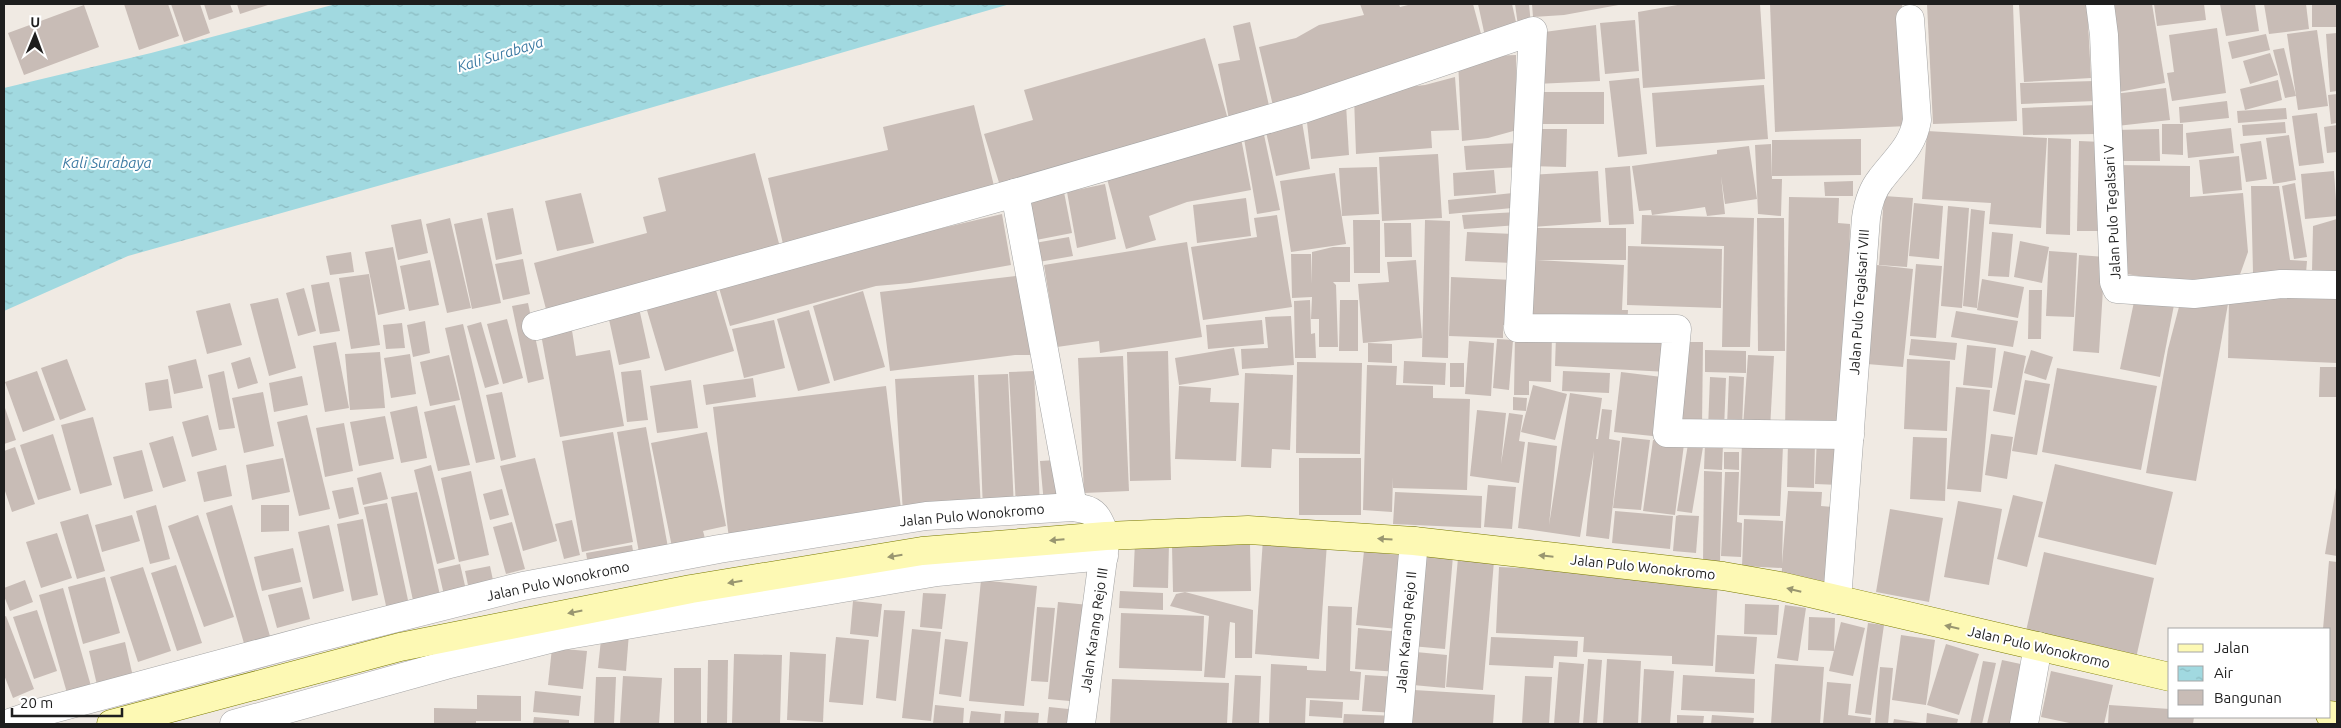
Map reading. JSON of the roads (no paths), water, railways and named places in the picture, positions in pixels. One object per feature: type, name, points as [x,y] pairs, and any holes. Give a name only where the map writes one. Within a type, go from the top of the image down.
[{"type":"main road","name":"Jalan Pulo Wonokromo","points":[[111,724],[400,647],[691,589],[922,551],[1105,546],[1248,530],[1414,540],[1723,576],[1837,600],[2168,677]]},
{"type":"street","name":"Jalan Pulo Tegalsari V","points":[[2100,4],[2104,35],[2114,282],[2117,289],[2194,294],[2216,293],[2281,284],[2337,285]]},
{"type":"street","name":"Jalan Pulo Tegalsari VIII","points":[[1837,600],[1868,204],[1881,179],[1911,142],[1917,120],[1910,19]]},
{"type":"street","points":[[536,326],[1015,193],[1303,110],[1532,31],[1518,328],[1677,329],[1667,432],[1850,435]]},
{"type":"street","points":[[1015,193],[1073,507]]},
{"type":"street","name":"Jalan Pulo Wonokromo","points":[[6,724],[313,639],[523,586],[719,549],[926,516],[1073,507],[1088,509],[1094,512],[1105,546],[937,572],[562,636],[446,665],[234,724]]},
{"type":"street","name":"Jalan Karang Rejo II","points":[[1398,724],[1414,540]]},
{"type":"street","name":"Jalan Karang Rejo III","points":[[1081,724],[1105,546]]},
{"type":"street","points":[[2024,724],[2038,646]]},
{"type":"water","name":"Kali Surabaya","points":[[336,4],[1010,4],[463,162],[128,256],[4,311],[4,88],[151,53]]}]
